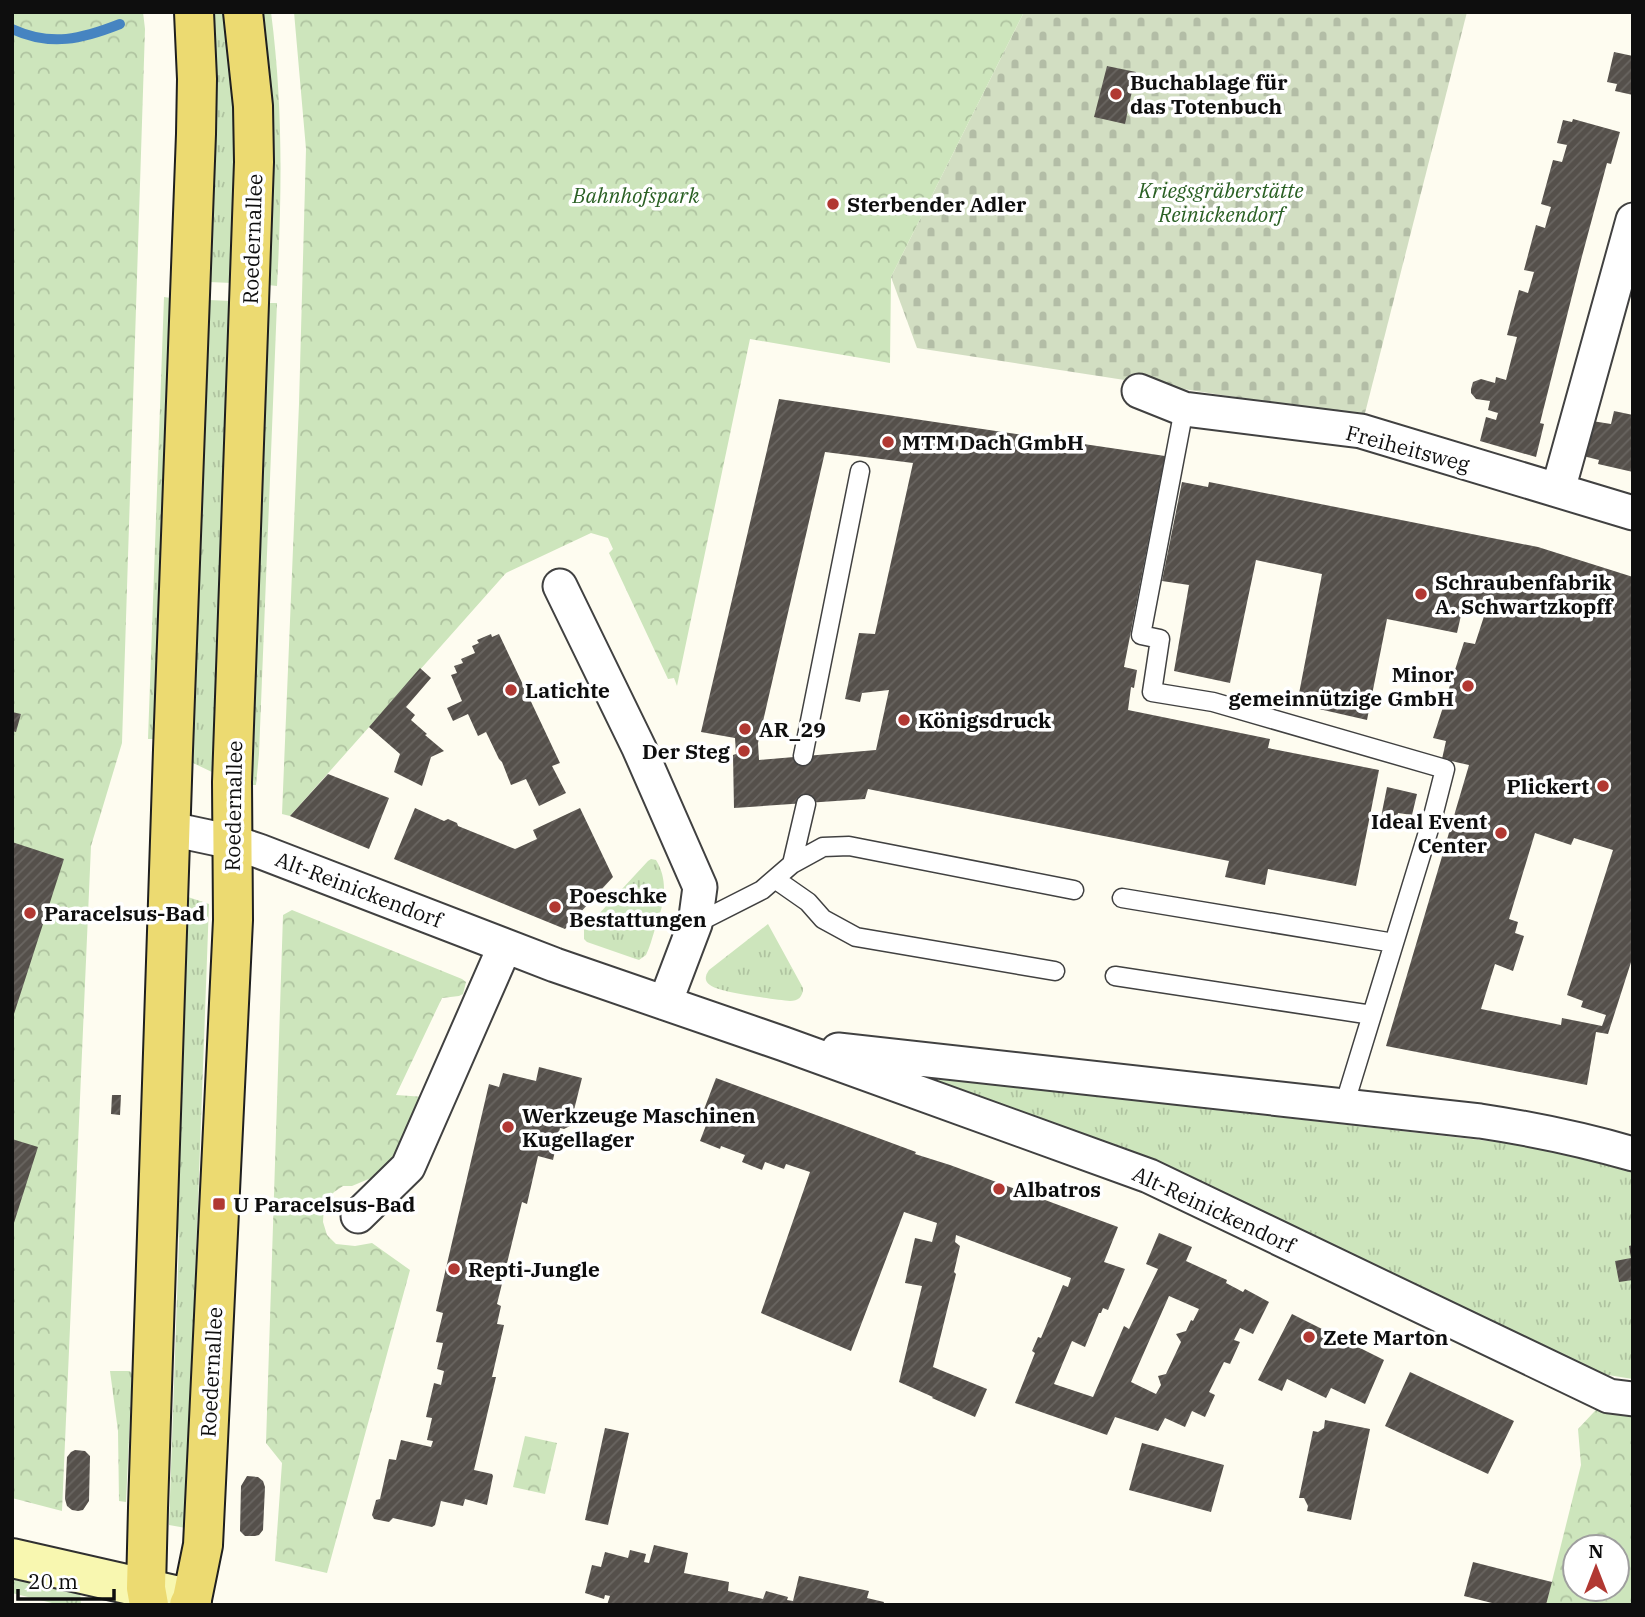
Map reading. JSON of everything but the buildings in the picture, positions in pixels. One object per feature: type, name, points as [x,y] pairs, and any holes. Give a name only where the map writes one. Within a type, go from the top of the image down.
[{"type":"main road","points":[[148,1596],[170,829],[195,160],[197,79],[194,12]]},
{"type":"main road","name":"Roedernallee","points":[[199,1603],[232,933],[232,782],[254,162],[253,106],[243,12]]},
{"type":"main road","points":[[12,1558],[148,1596],[199,1603]]},
{"type":"street","points":[[1558,490],[1633,220]]},
{"type":"street","name":"Freiheitsweg","points":[[1139,391],[1184,409],[1361,431],[1633,513]]},
{"type":"street","points":[[560,586],[639,748],[701,887],[695,924],[665,1003]]},
{"type":"street","name":"Alt-Reinickendorf","points":[[170,829],[259,850],[590,978],[784,1044],[1149,1176],[1597,1391],[1609,1396],[1633,1399]]},
{"type":"street","points":[[358,1216],[408,1167],[505,946]]},
{"type":"street","name":"Alt-Reinickendorf","points":[[784,1044],[1480,1121],[1542,1130],[1633,1154]]},
{"type":"lane","points":[[1184,409],[1141,635],[1160,639],[1152,692],[1213,702],[1445,769],[1344,1106]]},
{"type":"lane","points":[[803,756],[860,471]]},
{"type":"lane","points":[[792,864],[806,804]]},
{"type":"lane","points":[[695,924],[762,890],[792,864],[824,847],[849,846],[1074,890]]},
{"type":"lane","points":[[775,879],[808,902],[823,919],[856,937],[1055,971]]},
{"type":"lane","points":[[1122,898],[1394,943]]},
{"type":"lane","points":[[1115,975],[1372,1014]]},
{"type":"green space","points":[[12,12],[143,12],[145,29],[122,743],[91,846],[62,1511],[12,1498]]},
{"type":"green space","points":[[212,12],[226,12],[233,83],[236,149],[232,283],[209,282]]},
{"type":"green space","points":[[262,12],[271,12],[278,81],[280,217],[277,286],[268,285]]},
{"type":"green space","name":"Bahnhofspark","points":[[294,12],[1024,12],[891,277],[890,363],[750,339],[677,686],[674,678],[668,679],[609,553],[613,549],[608,538],[591,533],[506,573],[290,816],[282,814],[299,404],[306,149]]},
{"type":"green space","name":"Kriegsgräberstätte Reinickendorf","points":[[1024,12],[1467,12],[1364,417],[917,348],[891,277]]},
{"type":"green space","points":[[164,297],[171,298],[155,739],[148,739]]},
{"type":"green space","points":[[208,300],[232,301],[214,773],[191,762]]},
{"type":"green space","points":[[267,303],[277,303],[259,754],[256,785],[250,785]]},
{"type":"green space","points":[[651,859],[656,860],[663,877],[664,894],[646,955],[639,960],[587,942],[584,939],[584,930]]},
{"type":"green space","points":[[185,896],[209,904],[186,1528],[169,1525],[179,1240],[175,1194]]},
{"type":"green space","points":[[292,910],[466,982],[463,994],[442,998],[396,1095],[425,1097],[397,1158],[371,1178],[352,1186],[343,1186],[324,1204],[323,1222],[327,1235],[336,1244],[355,1246],[372,1243],[410,1270],[327,1573],[275,1561],[282,1463],[266,1443],[283,915]]},
{"type":"green space","points":[[768,924],[803,988],[800,998],[790,1001],[724,991],[707,982],[709,970]]},
{"type":"green space","points":[[911,1069],[984,1081],[1208,1109],[1533,1146],[1633,1169],[1633,1379],[1608,1375],[1573,1363],[1180,1171],[1133,1151],[910,1076]]},
{"type":"green space","points":[[110,1371],[130,1371],[132,1374],[126,1502],[119,1501],[118,1431]]},
{"type":"green space","points":[[1609,1396],[1633,1399],[1633,1605],[1546,1605],[1561,1545],[1561,1603],[1631,1603],[1631,1533],[1564,1533],[1581,1465],[1578,1429]]},
{"type":"green space","points":[[525,1436],[557,1443],[545,1494],[513,1487]]},
{"type":"green space","points":[[12,1573],[80,1590],[81,1605],[60,1605],[12,1593]]},
{"type":"waterway","points":[[12,29],[40,38],[66,39],[93,34],[120,24]]},
{"type":"place","name":"Buchablage für das Totenbuch","points":[[1116,94]]},
{"type":"place","name":"Sterbender Adler","points":[[833,204]]},
{"type":"place","name":"MTM Dach GmbH","points":[[888,442]]},
{"type":"place","name":"Schraubenfabrik A. Schwartzkopff","points":[[1421,594]]},
{"type":"place","name":"Minor gemeinnützige GmbH","points":[[1468,686]]},
{"type":"place","name":"Latichte","points":[[511,690]]},
{"type":"place","name":"Königsdruck","points":[[904,720]]},
{"type":"place","name":"AR_29","points":[[745,729]]},
{"type":"place","name":"Der Steg","points":[[744,751]]},
{"type":"place","name":"Plickert","points":[[1603,786]]},
{"type":"place","name":"Ideal Event Center","points":[[1501,833]]},
{"type":"place","name":"Poeschke Bestattungen","points":[[555,907]]},
{"type":"place","name":"Paracelsus-Bad","points":[[30,913]]},
{"type":"place","name":"Werkzeuge Maschinen Kugellager","points":[[508,1127]]},
{"type":"place","name":"Albatros","points":[[999,1189]]},
{"type":"place","name":"U Paracelsus-Bad","points":[[219,1204]]},
{"type":"place","name":"Repti-Jungle","points":[[454,1269]]},
{"type":"place","name":"Zete Marton","points":[[1309,1337]]}]
